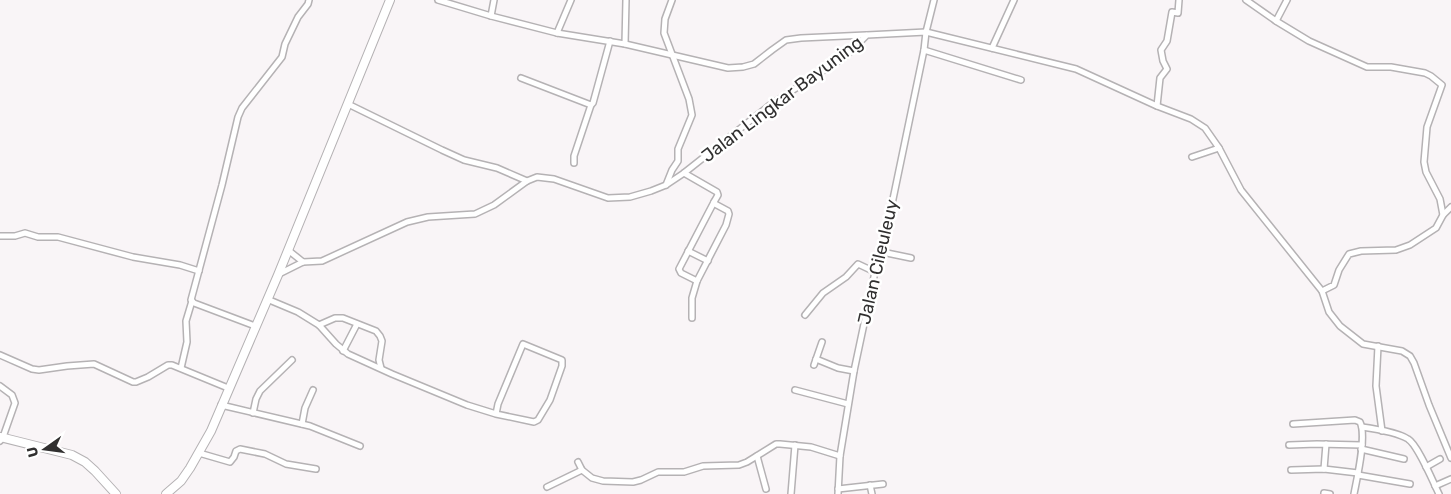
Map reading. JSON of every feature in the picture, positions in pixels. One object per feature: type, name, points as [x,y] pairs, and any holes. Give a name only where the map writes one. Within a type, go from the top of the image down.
[{"type":"highway","points":[[166,494],[180,481],[211,431],[278,275],[390,0]]},
{"type":"highway","points":[[1,438],[72,455],[85,462],[116,494]]},
{"type":"street","points":[[181,368],[187,342],[186,321],[238,117],[242,108],[282,56],[285,44],[298,17],[309,0]]},
{"type":"street","points":[[438,0],[557,33],[625,44],[728,68],[743,68],[754,64],[786,40],[867,35]]},
{"type":"street","points":[[491,16],[494,0]]},
{"type":"street","points":[[557,33],[571,0]]},
{"type":"street","points":[[625,44],[626,0]]},
{"type":"street","points":[[666,185],[678,161],[678,149],[692,115],[689,99],[664,33],[663,27],[672,0]]},
{"type":"street","name":"Jalan Cileuleuy","points":[[838,492],[840,456],[854,371],[875,272],[882,252],[934,0]]},
{"type":"street","points":[[992,48],[1014,0]]},
{"type":"street","points":[[1157,106],[1160,78],[1167,69],[1160,50],[1166,43],[1172,12],[1178,13],[1179,0]]},
{"type":"street","points":[[1246,0],[1308,41],[1367,67],[1425,73],[1442,84],[1427,127],[1424,162],[1426,172],[1440,199],[1443,215]]},
{"type":"street","points":[[1276,21],[1287,0]]},
{"type":"street","name":"Jalan Lingkar Bayuning","points":[[527,181],[537,177],[554,179],[608,198],[630,197],[666,185],[770,105],[846,56],[867,35],[926,32],[1076,69],[1157,106],[1191,119],[1205,128],[1242,190],[1322,290],[1329,312],[1340,326],[1363,344],[1402,351],[1410,356],[1451,458]]},
{"type":"street","points":[[574,163],[574,156],[593,103],[610,41]]},
{"type":"street","points":[[924,50],[1021,80]]},
{"type":"street","points":[[522,78],[591,105]]},
{"type":"street","points":[[348,104],[464,160],[497,168],[527,181]]},
{"type":"street","points":[[1192,156],[1217,146]]},
{"type":"street","points":[[684,173],[718,194],[679,269],[681,273],[697,281]]},
{"type":"street","points":[[278,275],[302,262],[322,261],[408,222],[428,217],[475,214],[494,205],[527,181]]},
{"type":"street","points":[[692,318],[692,298],[697,281],[729,218],[728,211],[714,202]]},
{"type":"street","points":[[1322,290],[1334,285],[1339,270],[1349,254],[1361,251],[1396,250],[1410,245],[1436,228],[1443,215],[1451,207]]},
{"type":"street","points":[[0,236],[16,236],[25,233],[38,237],[58,238],[133,258],[199,271]]},
{"type":"street","points":[[288,250],[302,262]]},
{"type":"street","points":[[688,251],[708,260]]},
{"type":"street","points":[[882,252],[911,258]]},
{"type":"street","points":[[805,315],[823,293],[846,277],[858,264],[875,272]]},
{"type":"street","points":[[267,299],[298,312],[319,325],[343,351],[467,405],[496,414],[534,422],[539,419],[550,400],[562,366],[562,360],[523,344],[498,404],[496,414]]},
{"type":"street","points":[[192,302],[255,326]]},
{"type":"street","points":[[319,325],[339,317],[376,331],[382,341],[379,360],[381,368]]},
{"type":"street","points":[[343,351],[357,324]]},
{"type":"street","points":[[822,342],[815,362],[854,371]]},
{"type":"street","points":[[1378,346],[1376,386],[1382,431]]},
{"type":"street","points":[[0,355],[32,369],[39,370],[94,364],[133,382],[139,381],[172,364],[228,388]]},
{"type":"street","points":[[253,413],[256,399],[260,392],[292,360]]},
{"type":"street","points":[[0,386],[12,395],[15,403],[1,438]]},
{"type":"street","points":[[302,424],[305,408],[312,390]]},
{"type":"street","points":[[795,390],[848,404]]},
{"type":"street","points":[[221,405],[302,424],[360,446]]},
{"type":"street","points":[[1293,424],[1355,420],[1360,422],[1362,427],[1361,447],[1354,494]]},
{"type":"street","points":[[1362,427],[1408,439],[1415,447],[1439,494]]},
{"type":"street","points":[[578,462],[582,470],[592,478],[633,482],[658,472],[684,472],[703,466],[739,465],[776,444],[811,447],[840,456]]},
{"type":"street","points":[[1324,469],[1326,444]]},
{"type":"street","points":[[1289,445],[1326,444],[1361,447],[1404,459]]},
{"type":"street","points":[[791,494],[795,445]]},
{"type":"street","points":[[199,453],[230,462],[236,450],[240,449],[265,454],[286,464],[316,469]]},
{"type":"street","points":[[757,456],[766,489]]},
{"type":"street","points":[[1426,467],[1440,459]]},
{"type":"street","points":[[1291,470],[1324,469],[1410,484]]},
{"type":"street","points":[[547,487],[582,470]]},
{"type":"street","points":[[1435,486],[1451,479]]},
{"type":"street","points":[[838,492],[883,484]]},
{"type":"street","points":[[870,485],[872,494]]}]
